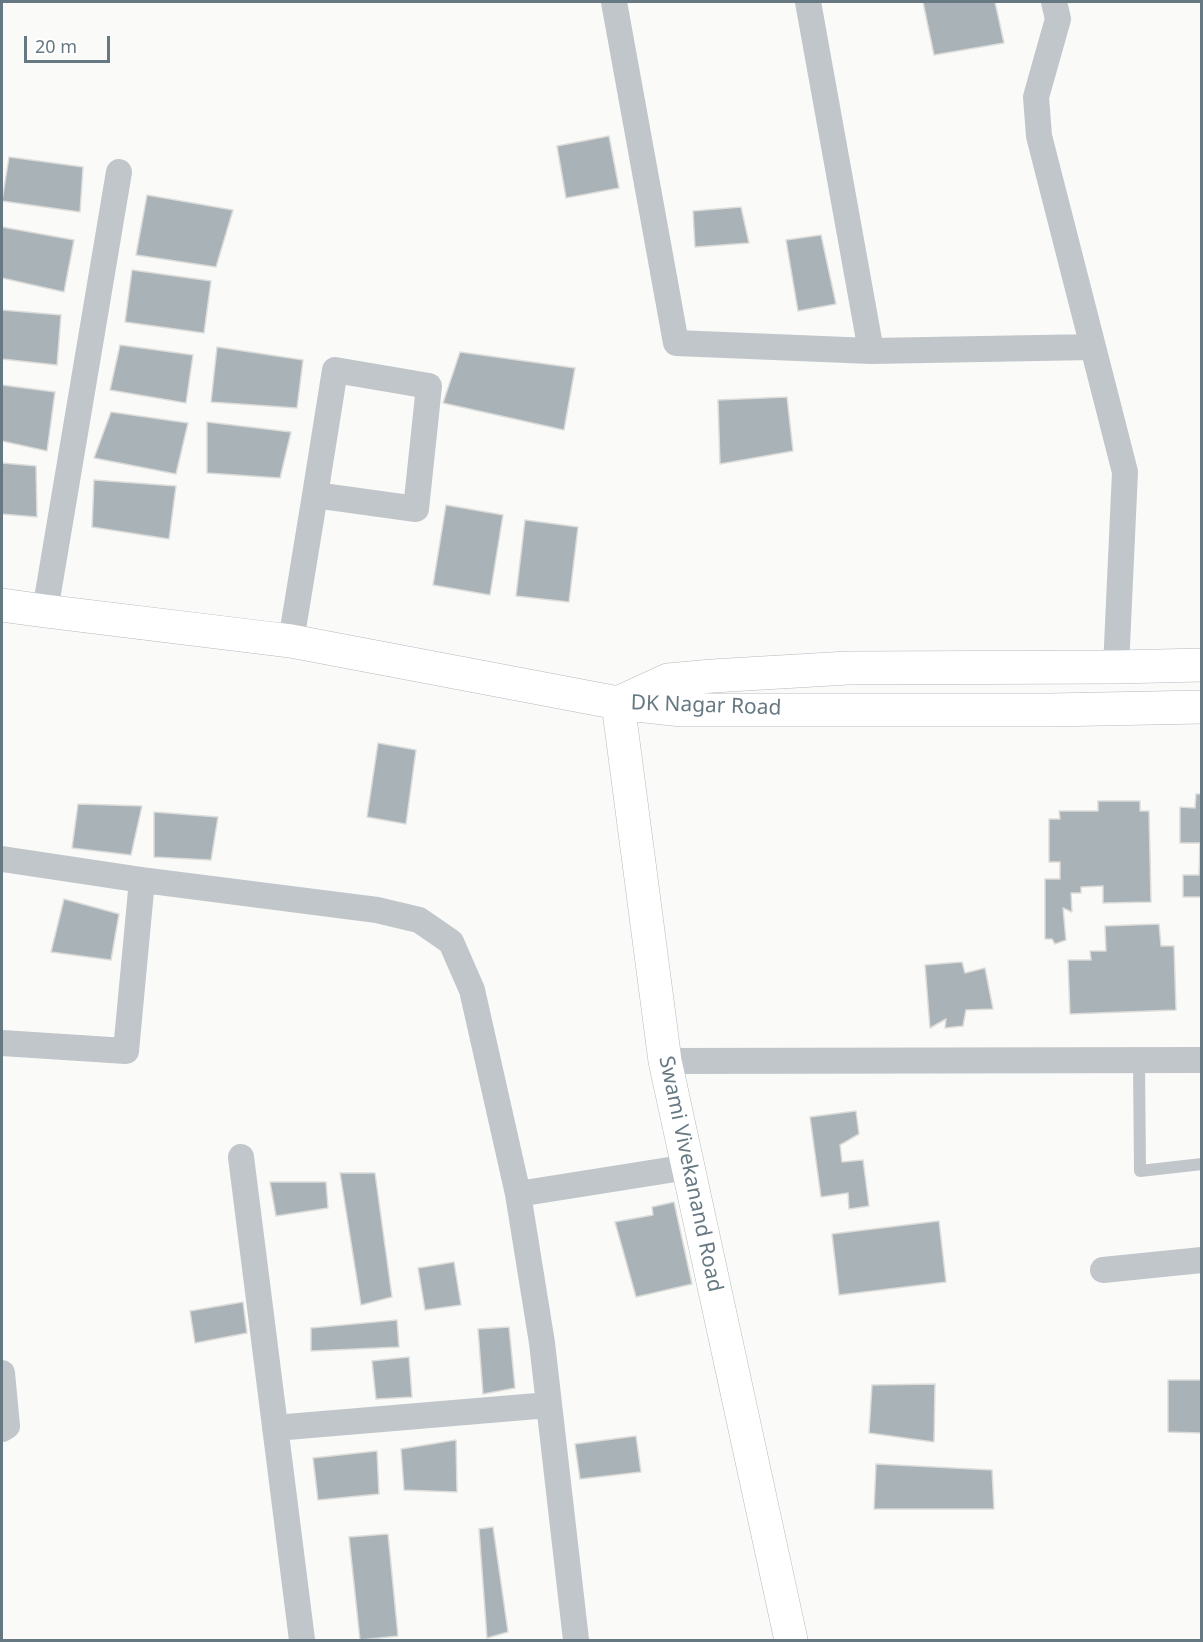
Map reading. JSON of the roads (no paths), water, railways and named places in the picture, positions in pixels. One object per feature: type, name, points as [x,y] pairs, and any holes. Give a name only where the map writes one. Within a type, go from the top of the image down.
[{"type":"main road","points":[[2,604],[291,641],[618,703]]},
{"type":"main road","name":"DK Nagar Road","points":[[618,703],[668,680],[712,676],[848,668],[1116,667],[1202,664]]},
{"type":"main road","name":"DK Nagar Road","points":[[618,703],[682,710],[1050,710],[1202,707]]},
{"type":"main road","name":"Swami Vivekanand Road","points":[[618,703],[665,1061],[791,1641]]},
{"type":"street","points":[[615,2],[676,343],[871,351],[1093,347]]},
{"type":"street","points":[[808,2],[871,351]]},
{"type":"street","points":[[1054,2],[1058,19],[1036,97],[1039,136],[1125,472],[1116,667]]},
{"type":"street","points":[[45,611],[119,172]]},
{"type":"street","points":[[291,641],[315,495],[336,370],[429,386],[416,509],[315,495]]},
{"type":"street","points":[[2,859],[142,880],[377,910],[419,920],[451,942],[472,990],[518,1194],[542,1343],[576,1641]]},
{"type":"street","points":[[2,1042],[126,1051],[142,880]]},
{"type":"street","points":[[665,1061],[1202,1060]]},
{"type":"street","points":[[241,1157],[302,1641]]},
{"type":"street","points":[[518,1194],[688,1167]]},
{"type":"street","points":[[1103,1270],[1202,1260]]},
{"type":"street","points":[[2,1373],[7,1426],[2,1429]]},
{"type":"street","points":[[275,1428],[549,1405]]},
{"type":"lane","points":[[1138,1061],[1140,1171],[1202,1164]]}]
